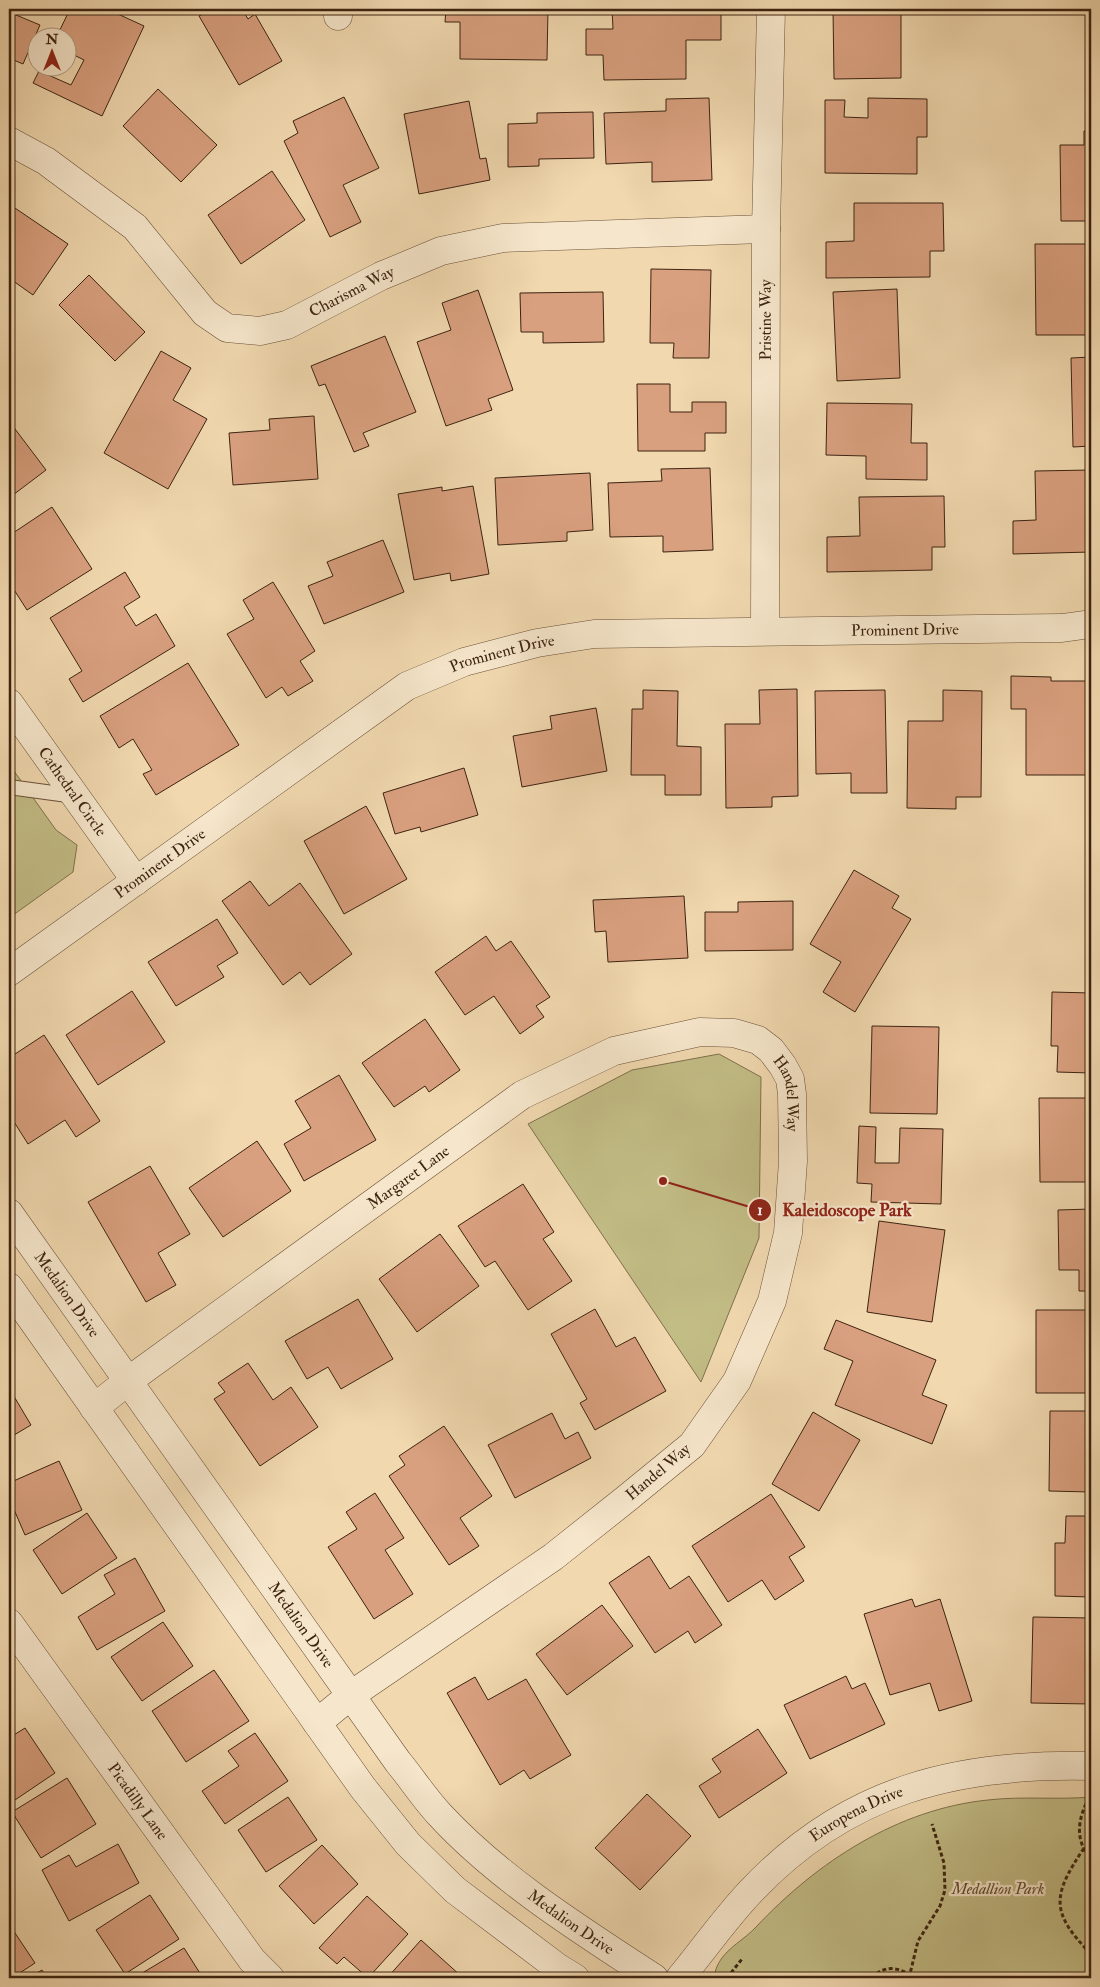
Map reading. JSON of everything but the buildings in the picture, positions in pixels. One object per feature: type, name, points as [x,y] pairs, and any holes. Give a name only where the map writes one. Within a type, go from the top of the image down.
[{"type":"street","name":"Pristine Way","points":[[765,631],[766,228],[771,9]]},
{"type":"street","name":"Charisma Way","points":[[9,140],[46,161],[135,227],[205,313],[227,328],[260,331],[287,325],[380,276],[441,251],[503,238],[766,228]]},
{"type":"street","name":"Prominent Drive","points":[[9,972],[407,686],[464,662],[537,643],[594,634],[715,634],[765,631],[1062,628],[1091,624]]},
{"type":"street","name":"Cathedral Circle","points":[[9,703],[136,881]]},
{"type":"street","name":"Margaret Lane","points":[[94,1408],[128,1381],[522,1095],[614,1051],[700,1032],[734,1033],[758,1040]]},
{"type":"street","name":"Handel Way","points":[[317,1722],[351,1695],[553,1557],[626,1499],[692,1445],[737,1381],[772,1301],[788,1233],[793,1161],[790,1079],[771,1050],[758,1040]]},
{"type":"street","name":"Medalion Drive","points":[[9,1212],[398,1762],[440,1815],[484,1856],[582,1931],[654,1978]]},
{"type":"street","points":[[9,1287],[363,1788],[408,1844],[456,1890],[557,1967],[575,1978]]},
{"type":"street","name":"Picadilly Lane","points":[[9,1623],[252,1960],[270,1978]]},
{"type":"street","name":"Europena Drive","points":[[680,1978],[734,1910],[770,1872],[811,1837],[858,1809],[908,1788],[965,1774],[1031,1767],[1091,1766]]},
{"type":"lane","points":[[9,787],[76,796]]},
{"type":"path","points":[[1089,1798],[1082,1812],[1079,1826],[1084,1848],[1091,1859]]},
{"type":"path","points":[[909,1977],[918,1941],[940,1906],[946,1890],[944,1864],[932,1824]]},
{"type":"path","points":[[1084,1848],[1064,1879],[1060,1903],[1062,1918],[1070,1933],[1091,1954]]},
{"type":"path","points":[[726,1978],[742,1959]]},
{"type":"path","points":[[872,1978],[887,1968],[903,1970],[909,1977]]},
{"type":"green space","points":[[9,764],[56,830],[77,845],[73,872],[9,918]]},
{"type":"green space","points":[[719,1054],[761,1077],[759,1238],[701,1382],[528,1124],[632,1070]]},
{"type":"green space","name":"Medallion Park","points":[[1091,1797],[1091,1978],[714,1978],[716,1969],[724,1955],[805,1881],[861,1842],[891,1827],[922,1814],[955,1805],[988,1800]]},
{"type":"place","name":"Kaleidoscope Park","points":[[663,1181]]}]
